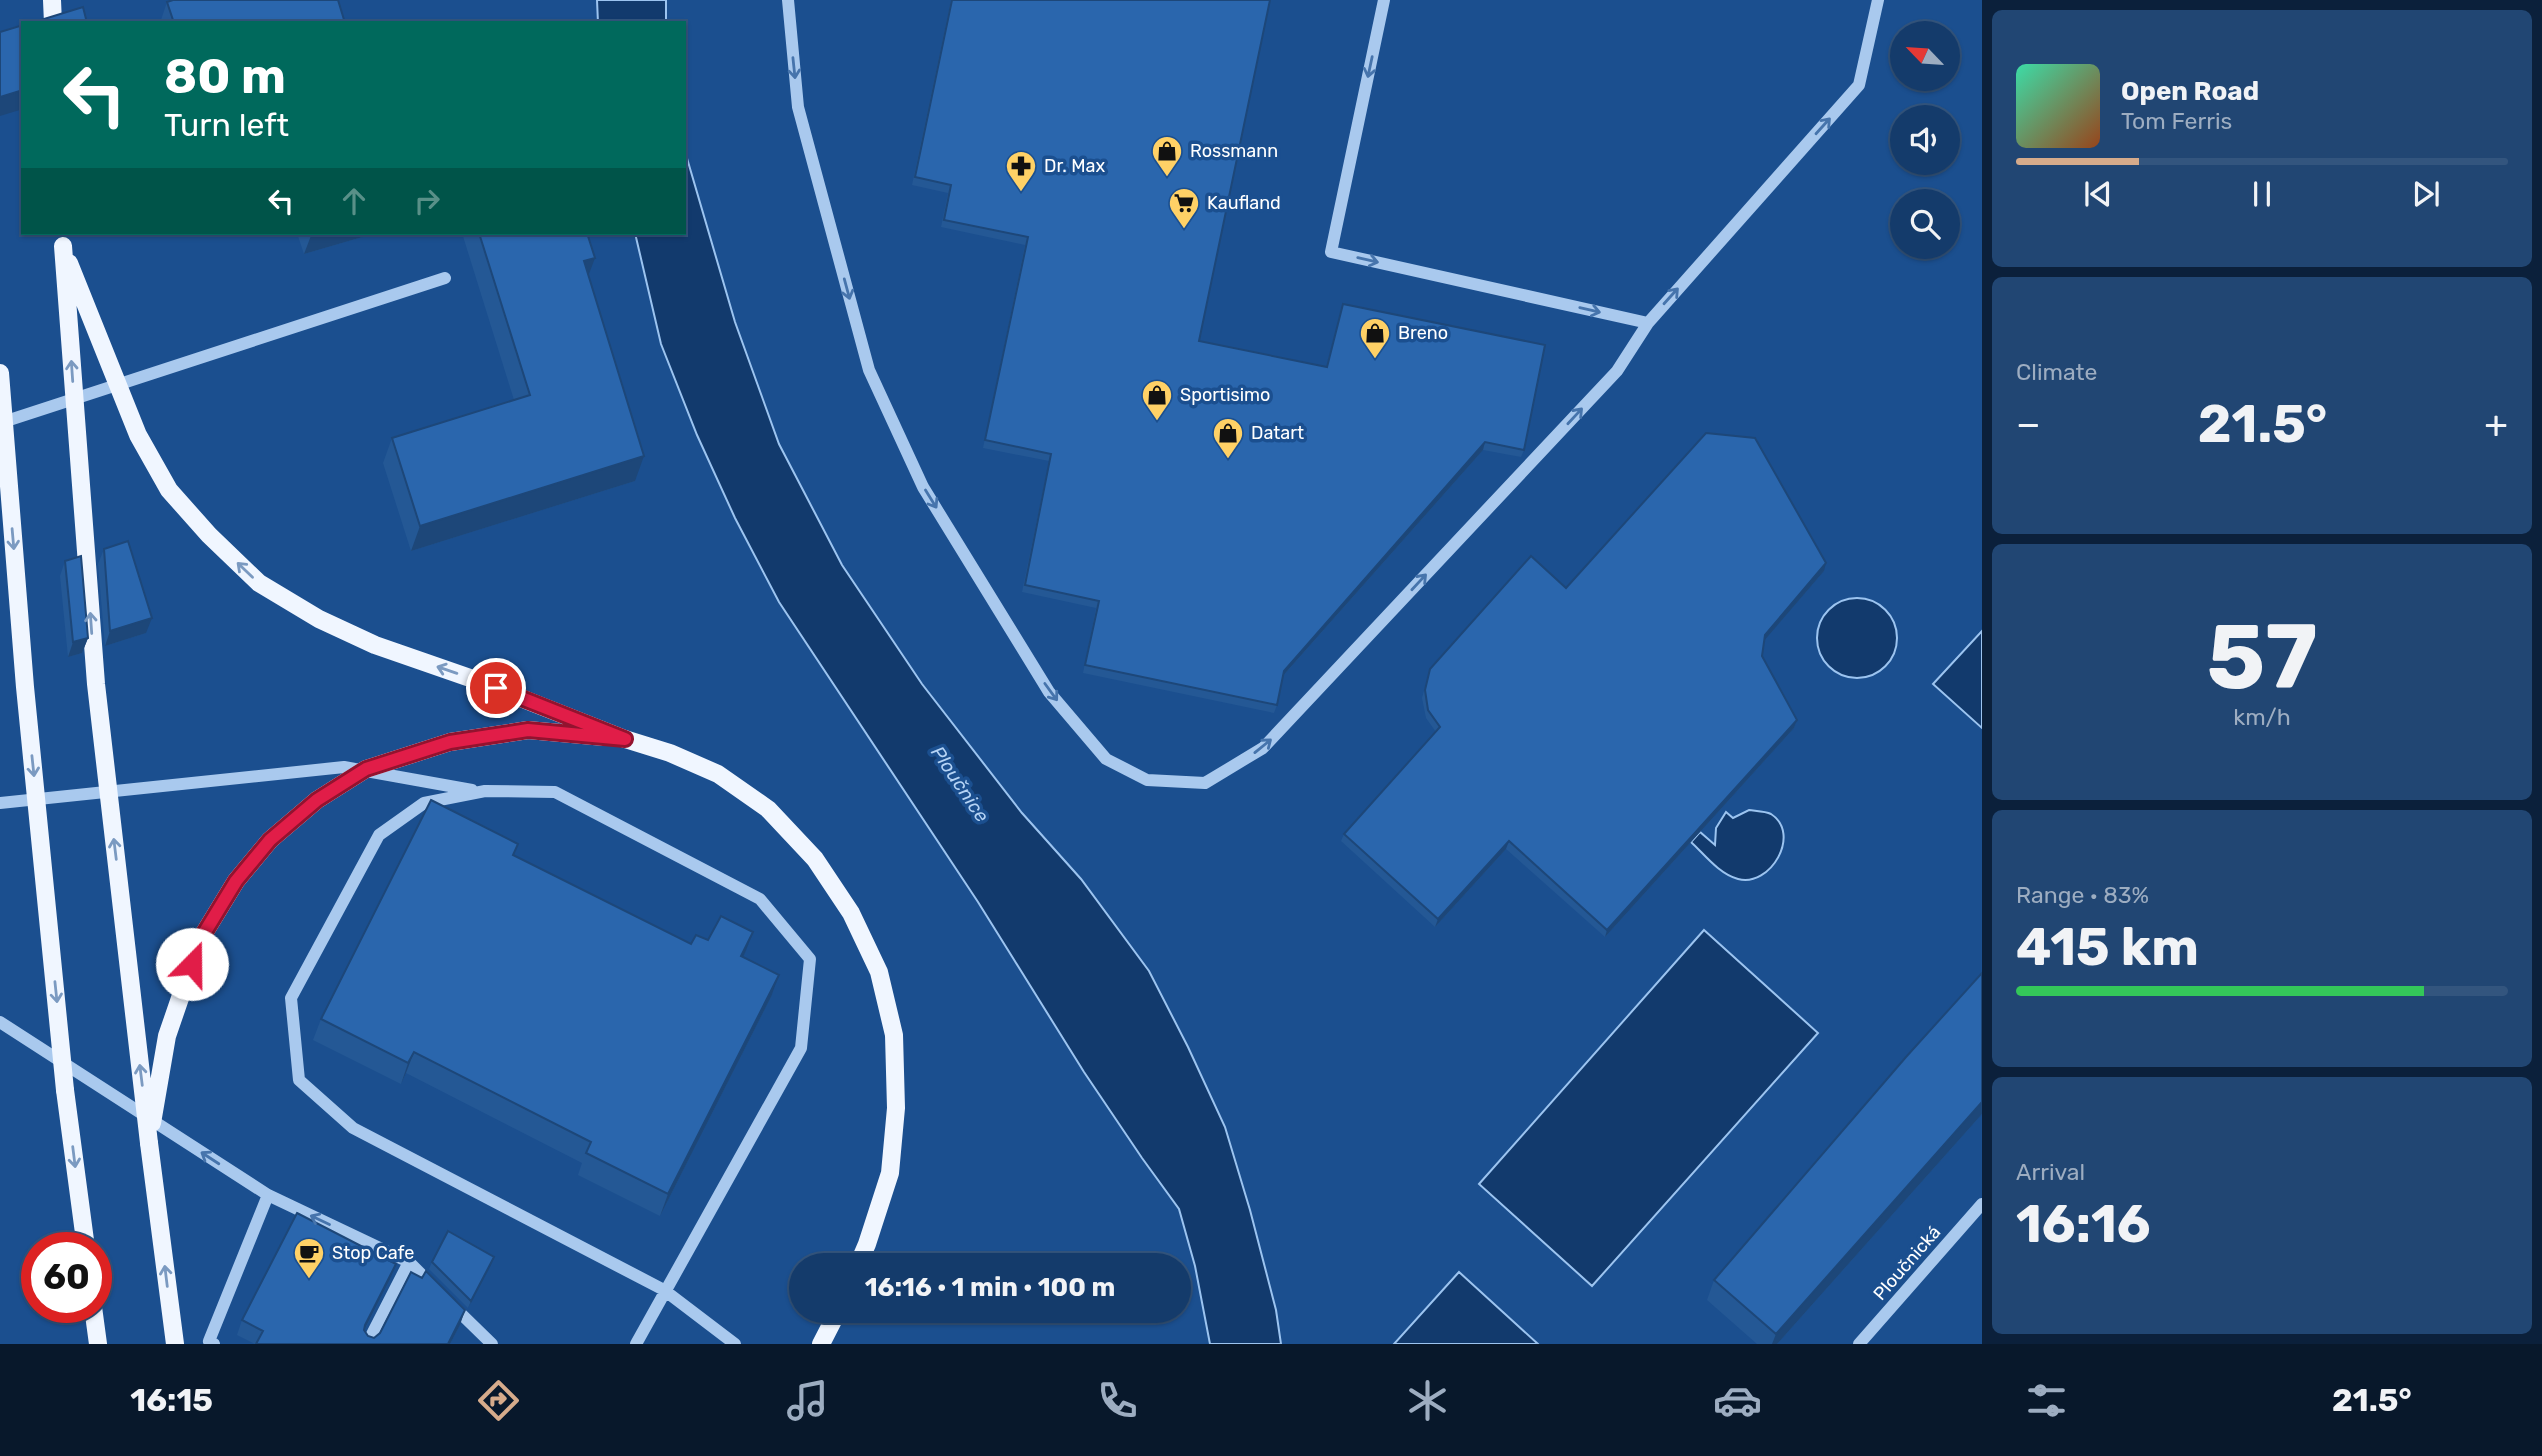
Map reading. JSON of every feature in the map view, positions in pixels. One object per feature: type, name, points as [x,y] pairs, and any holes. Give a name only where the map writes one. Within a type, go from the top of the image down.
[{"type":"main road","points":[[52,0],[53,21]]},
{"type":"main road","points":[[62,239],[138,435],[169,490],[209,536],[259,583],[319,620],[375,645],[470,678],[625,739],[670,752],[718,774],[768,809],[815,859],[851,913],[879,972],[894,1035],[896,1108],[890,1173],[863,1253]]},
{"type":"main road","points":[[62,239],[96,684],[175,1344]]},
{"type":"main road","points":[[0,373],[31,742],[65,1090],[84,1232]]},
{"type":"main road","points":[[149,1143],[167,1036],[200,940],[236,881],[270,840],[317,800],[366,769],[450,742],[528,730],[625,739]]},
{"type":"main road","points":[[95,1323],[98,1344]]},
{"type":"main road","points":[[821,1344],[832,1323]]},
{"type":"street","points":[[788,0],[798,107],[869,370],[923,487],[1049,692],[1106,759],[1147,780],[1205,783],[1263,748],[1617,371],[1648,323],[1859,85],[1878,0]]},
{"type":"street","points":[[1384,0],[1331,252],[1648,323]]},
{"type":"street","points":[[0,423],[445,278]]},
{"type":"street","points":[[0,803],[344,767],[481,792],[555,792],[760,899],[810,959],[801,1048],[636,1344]]},
{"type":"street","points":[[481,792],[424,803],[379,835],[291,998],[299,1080],[353,1128],[664,1290],[735,1344]]},
{"type":"street","points":[[0,1022],[268,1195],[409,1262],[492,1344]]},
{"type":"street","points":[[210,1343],[268,1195]]},
{"type":"street","name":"Ploučnická","points":[[1859,1344],[1982,1204]]},
{"type":"street","points":[[367,1344],[409,1262]]},
{"type":"water","points":[[597,0],[666,0],[666,21],[598,21]]},
{"type":"water","name":"Ploučnice","points":[[686,155],[735,322],[779,444],[842,565],[922,684],[1022,813],[1081,879],[1149,971],[1188,1047],[1225,1127],[1276,1310],[1281,1344],[1210,1344],[1195,1266],[1179,1209],[1084,1072],[978,902],[779,602],[735,518],[697,435],[661,344],[635,235],[686,235]]},
{"type":"water","points":[[1849,598],[1865,598],[1886,609],[1897,630],[1897,646],[1886,667],[1865,678],[1849,678],[1835,672],[1823,660],[1817,646],[1817,630],[1823,616],[1835,604]]},
{"type":"water","points":[[1982,631],[1982,728],[1933,684]]},
{"type":"water","points":[[1749,810],[1771,814],[1780,823],[1783,834],[1783,846],[1771,868],[1750,880],[1738,879],[1718,868],[1691,842],[1700,832],[1715,845],[1716,828],[1726,812],[1733,818]]},
{"type":"water","points":[[1704,930],[1818,1033],[1592,1286],[1479,1184]]},
{"type":"water","points":[[1459,1272],[1538,1344],[1394,1344]]},
{"type":"building","points":[[338,0],[344,21],[173,21],[167,2]]},
{"type":"building","points":[[952,0],[1270,0],[1199,341],[1327,367],[1343,304],[1545,345],[1524,450],[1485,442],[1284,671],[1277,705],[1085,665],[1099,601],[1025,585],[1051,454],[985,440],[1028,237],[944,220],[951,185],[915,177]]},
{"type":"building","points":[[83,7],[86,21],[38,21]]},
{"type":"building","points":[[21,26],[21,91],[0,97],[0,32]]},
{"type":"building","points":[[480,235],[588,235],[595,258],[584,261],[644,456],[420,526],[392,438],[530,395]]},
{"type":"building","points":[[1706,433],[1755,438],[1826,563],[1765,635],[1762,656],[1797,720],[1607,930],[1509,841],[1438,919],[1344,834],[1440,727],[1428,710],[1425,690],[1430,669],[1531,556],[1566,588]]},
{"type":"building","points":[[128,541],[152,618],[110,631],[104,549]]},
{"type":"building","points":[[81,556],[88,638],[73,642],[65,561]]},
{"type":"building","points":[[431,800],[518,844],[513,855],[691,944],[696,935],[708,940],[721,916],[753,932],[741,956],[779,975],[668,1194],[586,1153],[591,1142],[414,1052],[408,1063],[321,1019]]},
{"type":"building","points":[[1982,973],[1982,1102],[1776,1334],[1714,1280]]},
{"type":"building","points":[[297,1213],[396,1264],[365,1325],[364,1330],[368,1336],[374,1338],[380,1333],[411,1272],[422,1278],[426,1271],[465,1310],[448,1344],[256,1344],[263,1331],[242,1320]]},
{"type":"building","points":[[448,1231],[494,1257],[471,1301],[432,1262]]},
{"type":"place","name":"Rossmann","points":[[1167,178]]},
{"type":"place","name":"Dr. Max","points":[[1021,193]]},
{"type":"place","name":"Kaufland","points":[[1184,230]]},
{"type":"place","name":"Breno","points":[[1375,360]]},
{"type":"place","name":"Sportisimo","points":[[1157,422]]},
{"type":"place","name":"Datart","points":[[1228,460]]},
{"type":"place","name":"Stop Cafe","points":[[309,1280]]},
{"type":"route","points":[[192,964],[200,940],[236,881],[270,840],[317,800],[366,769],[450,742],[528,730],[625,739],[496,688]]}]
